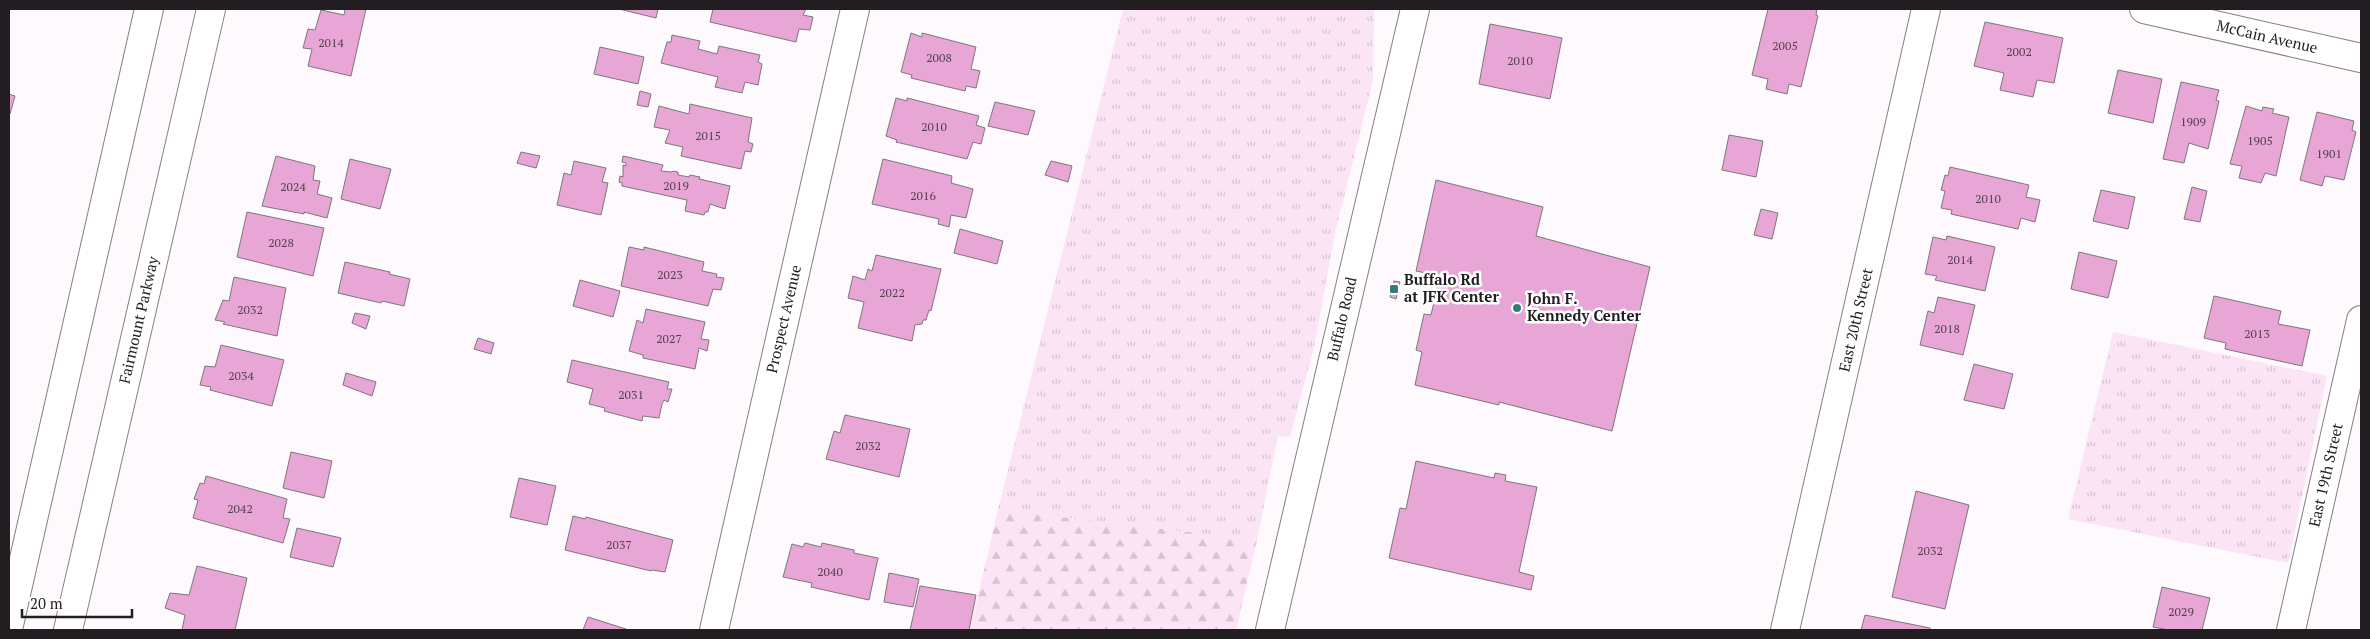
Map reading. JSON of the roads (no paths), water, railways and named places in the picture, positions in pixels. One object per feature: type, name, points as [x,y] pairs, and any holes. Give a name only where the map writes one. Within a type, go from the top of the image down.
[{"type":"street","points":[[9,626],[149,9]]},
{"type":"street","name":"Fairmount Parkway","points":[[68,630],[211,9]]},
{"type":"street","name":"Prospect Avenue","points":[[714,630],[854,9]]},
{"type":"street","name":"Buffalo Road","points":[[1270,630],[1415,9]]},
{"type":"street","name":"East 20th Street","points":[[1784,630],[1926,9]]},
{"type":"street","name":"McCain Avenue","points":[[2144,9],[2361,58]]},
{"type":"street","name":"East 19th Street","points":[[2291,630],[2361,320]]},
{"type":"place","name":"Buffalo Rd at JFK Center","points":[[1394,289]]},
{"type":"place","name":"John F. Kennedy Center","points":[[1517,308]]}]
